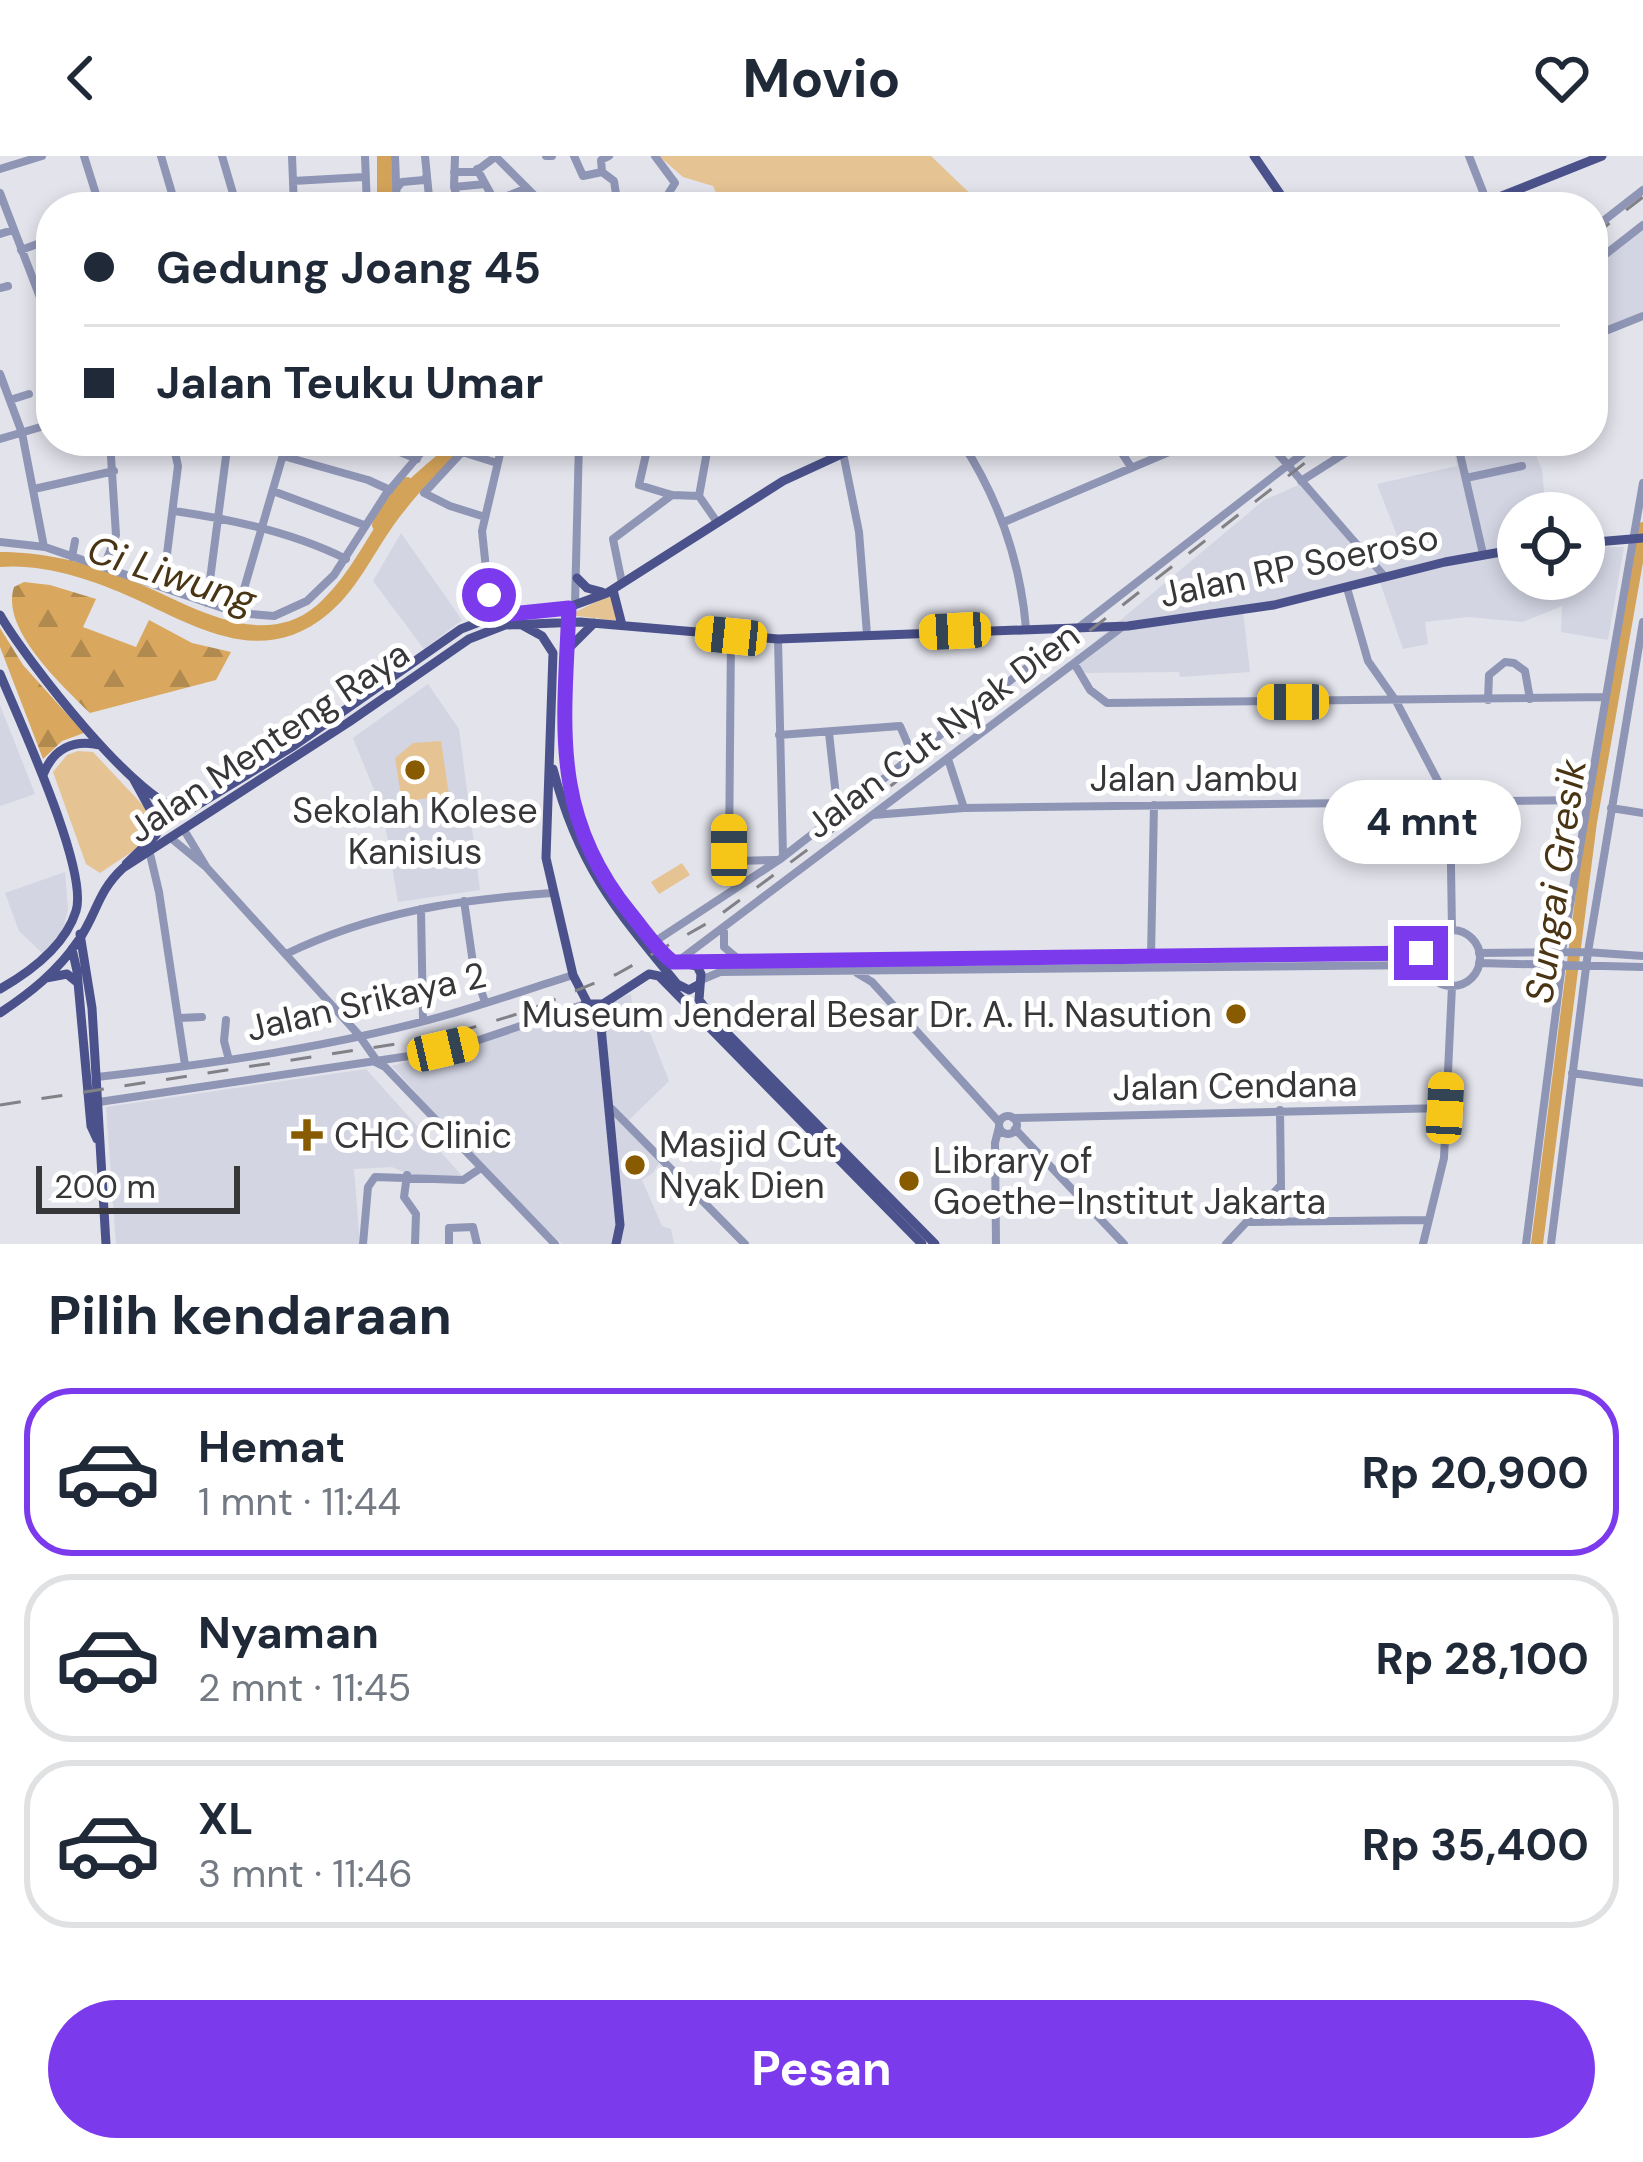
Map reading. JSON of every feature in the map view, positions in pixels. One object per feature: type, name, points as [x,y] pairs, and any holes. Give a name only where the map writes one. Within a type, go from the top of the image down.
[{"type":"main road","points":[[1254,156],[1279,192]]},
{"type":"main road","points":[[1512,192],[1602,156]]},
{"type":"main road","name":"Jalan Menteng Raya","points":[[133,778],[171,809],[198,808],[453,634],[491,616],[572,607],[614,589],[783,481],[837,456]]},
{"type":"main road","points":[[1605,541],[1639,538]]},
{"type":"main road","name":"Jalan RP Soeroso","points":[[516,623],[568,621],[778,638],[1124,626],[1274,605],[1497,552]]},
{"type":"main road","points":[[577,578],[586,588],[614,589],[622,625]]},
{"type":"main road","points":[[572,607],[566,769],[571,803],[598,868],[654,942],[677,962],[694,963],[701,1004],[763,1076]]},
{"type":"main road","points":[[0,615],[23,652],[133,778],[160,826],[124,868]]},
{"type":"main road","points":[[516,623],[542,635],[553,653],[546,829],[552,893],[573,975],[602,1031]]},
{"type":"main road","name":"Jalan Menteng Raya","points":[[0,1013],[46,978],[72,950],[99,896],[124,868],[469,639],[516,623]]},
{"type":"main road","points":[[553,653],[567,652],[594,623]]},
{"type":"main road","points":[[0,674],[43,780],[79,899],[65,933],[35,966],[0,989]]},
{"type":"main road","points":[[43,780],[43,770],[62,748],[82,742],[101,745]]},
{"type":"main road","points":[[550,758],[572,834],[598,881],[677,984],[689,990],[699,982]]},
{"type":"main road","points":[[75,916],[82,937],[97,1077],[106,1244]]},
{"type":"main road","points":[[65,933],[78,983],[91,1126],[97,1139]]},
{"type":"main road","points":[[46,978],[67,974],[78,983]]},
{"type":"main road","points":[[586,1004],[603,1004],[650,974],[659,976],[907,1222],[935,1244]]},
{"type":"main road","points":[[603,1004],[620,1225],[616,1244]]},
{"type":"main road","points":[[907,1222],[922,1244]]},
{"type":"street","points":[[5,164],[42,156]]},
{"type":"street","points":[[84,156],[95,192]]},
{"type":"street","points":[[161,156],[172,192]]},
{"type":"street","points":[[222,156],[233,192]]},
{"type":"street","points":[[292,156],[293,192]]},
{"type":"street","points":[[365,156],[366,192]]},
{"type":"street","points":[[395,156],[396,190]]},
{"type":"street","points":[[425,156],[429,192]]},
{"type":"street","points":[[455,156],[456,192]]},
{"type":"street","points":[[454,172],[477,169],[495,156],[531,192]]},
{"type":"street","points":[[574,156],[583,176],[602,172]]},
{"type":"street","points":[[609,156],[601,160],[602,172],[616,185],[617,192]]},
{"type":"street","points":[[655,156],[675,183],[669,192]]},
{"type":"street","points":[[1469,156],[1483,192]]},
{"type":"street","points":[[477,169],[488,192]]},
{"type":"street","points":[[396,190],[402,182],[427,176]]},
{"type":"street","points":[[293,181],[364,177]]},
{"type":"street","points":[[454,187],[484,184]]},
{"type":"street","points":[[519,192],[527,188]]},
{"type":"street","points":[[1608,217],[1643,190]]},
{"type":"street","points":[[0,193],[36,288]]},
{"type":"street","points":[[1608,252],[1643,225]]},
{"type":"street","points":[[0,234],[14,230]]},
{"type":"street","points":[[21,250],[36,244]]},
{"type":"street","points":[[1608,330],[1643,316]]},
{"type":"street","points":[[0,374],[22,433],[45,547]]},
{"type":"street","points":[[10,400],[29,394]]},
{"type":"street","points":[[0,439],[36,429]]},
{"type":"street","points":[[104,567],[116,536],[112,456]]},
{"type":"street","points":[[163,586],[174,511],[176,456]]},
{"type":"street","points":[[207,603],[226,456]]},
{"type":"street","points":[[237,613],[283,456],[390,490]]},
{"type":"street","points":[[410,456],[417,459]]},
{"type":"street","points":[[0,542],[45,547],[237,613],[268,617],[293,609],[320,590],[419,456]]},
{"type":"street","points":[[457,456],[424,493],[485,517]]},
{"type":"street","points":[[474,456],[497,463]]},
{"type":"street","points":[[491,616],[482,531],[499,456]]},
{"type":"street","points":[[572,607],[580,456]]},
{"type":"street","points":[[644,456],[637,481],[671,495],[699,496]]},
{"type":"street","points":[[707,456],[699,496],[717,522]]},
{"type":"street","points":[[844,456],[859,532],[867,634]]},
{"type":"street","points":[[969,456],[1004,522],[1023,588],[1026,628]]},
{"type":"street","points":[[1124,456],[1131,466]]},
{"type":"street","points":[[1004,522],[1157,456]]},
{"type":"street","points":[[1279,456],[1385,577]]},
{"type":"street","points":[[654,942],[781,859],[1300,456]]},
{"type":"street","points":[[1301,481],[1340,456]]},
{"type":"street","points":[[1461,456],[1483,554]]},
{"type":"street","points":[[1466,478],[1522,466]]},
{"type":"street","points":[[34,489],[114,471]]},
{"type":"street","points":[[1565,951],[1586,800],[1639,538],[1643,483]]},
{"type":"street","points":[[273,491],[364,525]]},
{"type":"street","points":[[614,589],[614,538],[671,495]]},
{"type":"street","points":[[174,511],[219,518],[325,548],[346,559]]},
{"type":"street","points":[[72,556],[75,541]]},
{"type":"street","points":[[1347,587],[1361,646],[1396,700],[1450,804],[1452,930]]},
{"type":"street","points":[[1551,1244],[1587,952],[1643,622]]},
{"type":"street","name":"Jalan Cut Nyak Dien","points":[[677,962],[1124,626]]},
{"type":"street","points":[[731,636],[729,855],[735,861],[781,859]]},
{"type":"street","points":[[778,638],[781,859]]},
{"type":"street","points":[[1488,700],[1489,675],[1505,662],[1525,671],[1530,699]]},
{"type":"street","points":[[1074,663],[1095,696],[1107,703],[1606,697]]},
{"type":"street","points":[[779,736],[902,728],[913,756]]},
{"type":"street","points":[[829,733],[838,814]]},
{"type":"street","points":[[947,759],[964,808]]},
{"type":"street","name":"Jalan Jambu","points":[[873,815],[964,808],[1586,800]]},
{"type":"street","points":[[1151,957],[1154,805]]},
{"type":"street","points":[[1611,808],[1643,813]]},
{"type":"street","points":[[184,830],[207,868],[381,1062],[555,1244]]},
{"type":"street","points":[[172,838],[207,868]]},
{"type":"street","points":[[150,854],[185,1065]]},
{"type":"street","points":[[286,954],[367,919],[464,901],[552,893]]},
{"type":"street","points":[[464,901],[474,970],[485,1003]]},
{"type":"street","points":[[421,909],[423,1020]]},
{"type":"street","points":[[724,929],[724,947],[744,960]]},
{"type":"street","points":[[1452,930],[1467,934],[1479,958],[1470,980],[1452,986],[1436,980],[1426,965],[1425,952],[1435,937],[1452,930]]},
{"type":"street","points":[[1479,958],[1565,951],[1643,956]]},
{"type":"street","points":[[694,963],[1425,952]]},
{"type":"street","points":[[1276,956],[1277,969]]},
{"type":"street","points":[[1136,957],[1136,970]]},
{"type":"street","points":[[1011,958],[1011,971]]},
{"type":"street","points":[[1479,958],[1643,967]]},
{"type":"street","points":[[880,992],[889,959]]},
{"type":"street","points":[[1526,1244],[1564,964]]},
{"type":"street","points":[[699,982],[720,972],[1426,965]]},
{"type":"street","points":[[850,970],[869,979],[1124,1244]]},
{"type":"street","name":"Jalan Srikaya 2","points":[[97,1077],[229,1060],[358,1034],[485,1003],[573,975]]},
{"type":"street","points":[[1423,1244],[1444,1158],[1452,986]]},
{"type":"street","points":[[99,1102],[381,1062],[470,1043],[586,1004]]},
{"type":"street","points":[[179,1018],[202,1017]]},
{"type":"street","points":[[226,1020],[229,1060]]},
{"type":"street","points":[[1572,1073],[1643,1083]]},
{"type":"street","name":"Jalan Cendana","points":[[1008,1125],[1026,1119],[1445,1108]]},
{"type":"street","points":[[611,1109],[745,1244]]},
{"type":"street","points":[[1280,1110],[1282,1222]]},
{"type":"street","points":[[996,1244],[995,1145],[1008,1125]]},
{"type":"street","points":[[614,1144],[618,1137],[634,1133]]},
{"type":"street","points":[[454,1193],[463,1180],[482,1168]]},
{"type":"street","points":[[407,1175],[404,1197],[416,1214],[415,1244]]},
{"type":"street","points":[[363,1244],[370,1182],[375,1177],[463,1180]]},
{"type":"street","points":[[1226,1244],[1281,1185]]},
{"type":"street","points":[[1250,1222],[1428,1220]]},
{"type":"street","points":[[449,1244],[450,1227],[475,1228],[477,1244]]},
{"type":"shaded area","points":[[377,156],[391,156],[393,192],[377,192]]},
{"type":"shaded area","points":[[659,156],[931,156],[968,192],[716,192],[713,186],[683,177]]},
{"type":"shaded area","points":[[1643,221],[1643,319],[1608,332],[1608,248]]},
{"type":"shaded area","points":[[436,456],[455,456],[401,516],[347,595],[328,614],[279,639],[230,637],[85,579],[51,570],[0,567],[0,552],[48,556],[111,572],[221,618],[270,625],[294,619],[328,594],[413,476]]},
{"type":"shaded area","points":[[1455,456],[1536,456],[1544,492],[1497,492],[1497,600],[1605,600],[1605,547],[1624,547],[1608,640],[1561,632],[1562,606],[1523,622],[1468,617],[1425,622],[1428,644],[1403,649],[1380,582],[1243,611],[1250,672],[1180,677],[1179,672],[1062,669],[1264,500],[1303,483],[1367,565],[1403,551],[1377,484],[1457,466]]},
{"type":"shaded area","points":[[401,533],[462,620],[424,649],[373,581]]},
{"type":"shaded area","points":[[611,594],[617,621],[570,615]]},
{"type":"shaded area","name":"Sekolah Kolese Kanisius","points":[[428,684],[459,729],[480,890],[398,902],[383,812],[353,738]]},
{"type":"shaded area","points":[[0,705],[35,794],[0,806]]},
{"type":"shaded area","points":[[441,741],[449,795],[402,802],[395,758],[413,743]]},
{"type":"shaded area","points":[[93,752],[152,815],[156,828],[148,841],[100,873],[86,864],[53,772],[67,755]]},
{"type":"shaded area","points":[[1413,808],[1437,809],[1437,842],[1413,838]]},
{"type":"shaded area","points":[[682,863],[690,875],[659,894],[651,882]]},
{"type":"shaded area","points":[[65,872],[68,909],[63,929],[43,954],[19,931],[5,893]]},
{"type":"shaded area","points":[[631,994],[669,1081],[628,1121],[661,1159],[642,1180],[662,1226],[671,1229],[674,1244],[562,1244],[492,1177],[392,1066]]},
{"type":"shaded area","points":[[366,1069],[464,1178],[420,1179],[392,1167],[354,1169],[360,1244],[116,1244],[106,1107]]},
{"type":"green space","points":[[24,582],[96,599],[83,627],[136,647],[149,620],[192,643],[231,652],[216,680],[90,713],[25,638],[12,603],[14,587]]},
{"type":"green space","points":[[0,628],[23,665],[84,733],[62,741],[43,759],[0,647]]},
{"type":"waterway","name":"Ci Liwung","points":[[378,525],[394,495],[407,483]]},
{"type":"waterway","name":"Sungai Gresik","points":[[1537,1244],[1591,822],[1643,528]]},
{"type":"railway","points":[[1608,224],[1643,197]]},
{"type":"railway","points":[[0,1105],[441,1037],[524,1012],[617,974],[713,920],[1314,456]]},
{"type":"place","name":"Sekolah Kolese Kanisius","points":[[415,770]]},
{"type":"place","name":"Museum Jenderal Besar Dr. A. H. Nasution","points":[[1236,1014]]},
{"type":"place","name":"CHC Clinic","points":[[307,1135]]},
{"type":"place","name":"Masjid Cut Nyak Dien","points":[[635,1165]]},
{"type":"place","name":"Library of Goethe-Institut Jakarta","points":[[909,1181]]},
{"type":"route","points":[[489,595],[491,616],[569,608],[566,769],[571,803],[598,868],[673,962],[1421,953]]}]
